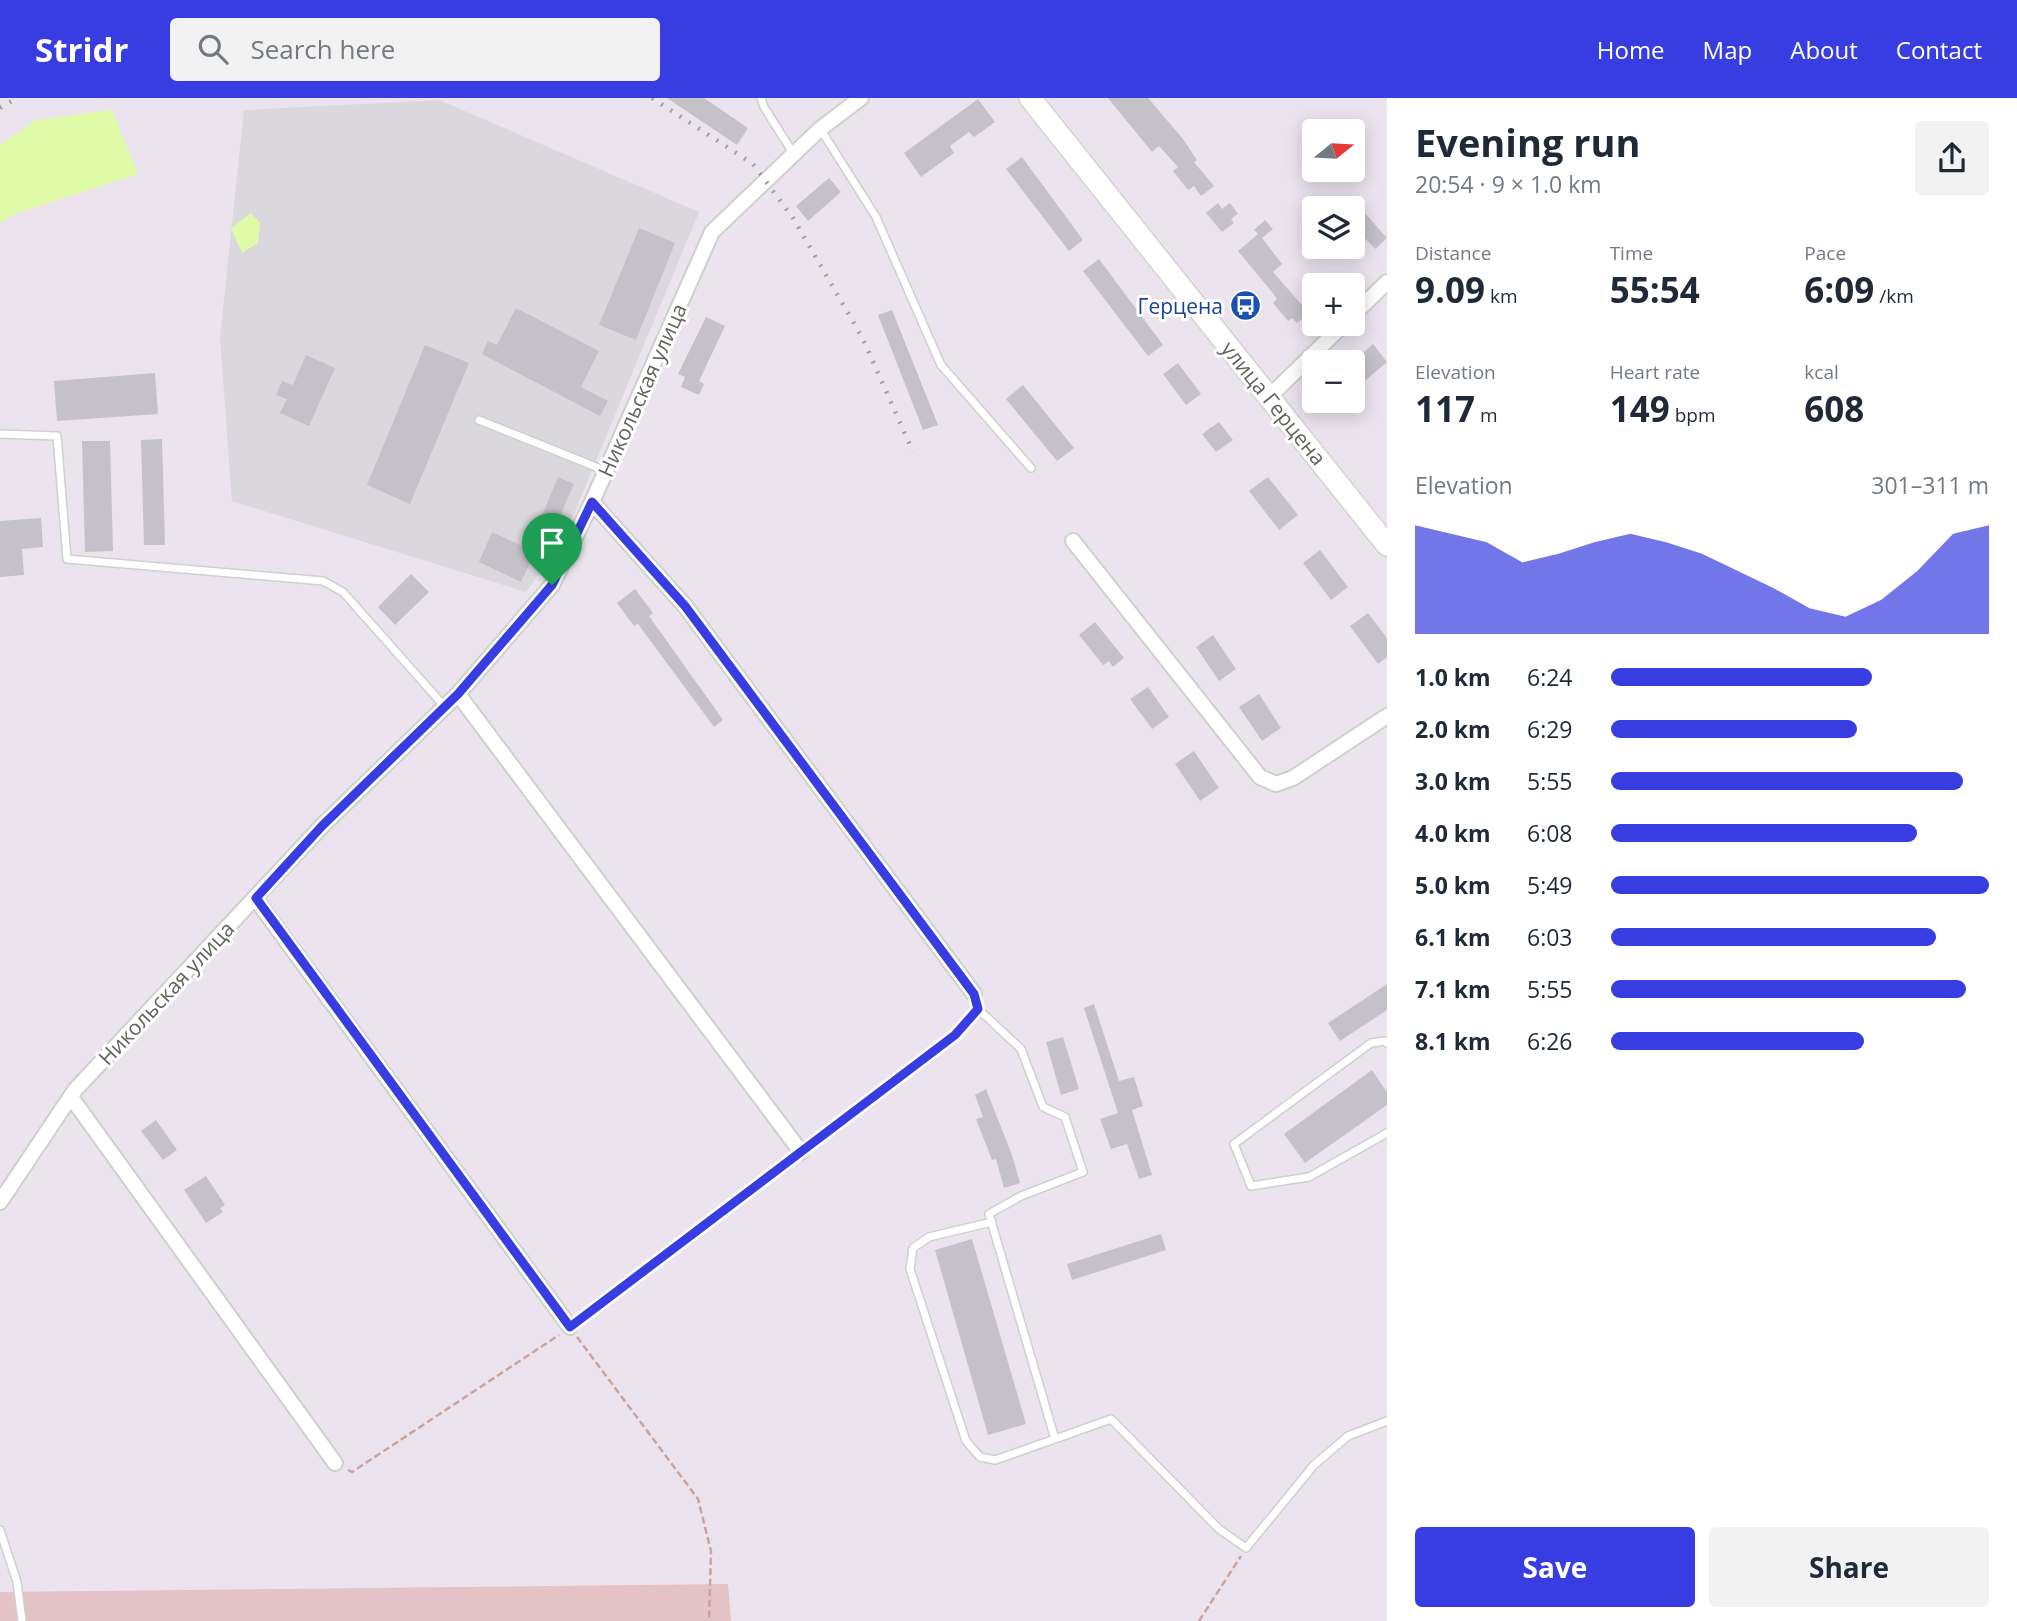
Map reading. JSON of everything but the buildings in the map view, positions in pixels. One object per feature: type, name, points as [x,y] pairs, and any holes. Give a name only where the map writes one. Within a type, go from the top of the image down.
[{"type":"main road","name":"улица Герцена","points":[[1030,98],[1387,545]]},
{"type":"street","name":"Никольская улица","points":[[0,1202],[71,1097],[322,826],[458,694],[552,585],[592,502],[712,232],[793,153],[861,98]]},
{"type":"street","points":[[1365,303],[1387,282]]},
{"type":"street","points":[[1269,397],[1332,336]]},
{"type":"street","points":[[592,502],[685,606],[974,994]]},
{"type":"street","points":[[1073,541],[1260,777],[1276,784],[1293,778],[1387,716]]},
{"type":"street","points":[[458,694],[801,1152]]},
{"type":"street","points":[[256,898],[570,1327]]},
{"type":"street","points":[[71,1097],[335,1463]]},
{"type":"lane","points":[[761,98],[793,153]]},
{"type":"lane","points":[[820,129],[876,217],[941,365],[1031,468]]},
{"type":"lane","points":[[479,420],[606,471]]},
{"type":"lane","points":[[0,434],[57,436],[67,559],[323,581],[343,592],[445,707]]},
{"type":"lane","points":[[974,994],[978,1009],[1021,1049],[1043,1107],[1066,1116],[1083,1172],[1021,1196],[989,1214],[1055,1439]]},
{"type":"lane","points":[[1387,1043],[1371,1043],[1234,1144],[1251,1186],[1309,1177],[1387,1133]]},
{"type":"lane","points":[[992,1222],[929,1237],[914,1248],[910,1269],[966,1441],[980,1457],[995,1460],[1111,1419],[1219,1529],[1247,1548],[1314,1465],[1348,1436],[1387,1421]]},
{"type":"lane","points":[[0,1530],[17,1582],[22,1621]]},
{"type":"path","points":[[335,1463],[352,1472],[570,1327],[955,1035],[978,1009]]},
{"type":"path","points":[[570,1327],[698,1499],[711,1551],[709,1621]]},
{"type":"path","points":[[1199,1621],[1247,1548]]},
{"type":"shaded area","points":[[439,100],[699,212],[564,538],[526,592],[232,501],[220,338],[244,110]]},
{"type":"shaded area","points":[[112,110],[138,174],[18,213],[0,223],[0,145],[36,120]]},
{"type":"shaded area","points":[[251,213],[260,223],[258,243],[242,253],[231,228]]},
{"type":"shaded area","points":[[728,1584],[731,1621],[0,1621],[0,1592]]},
{"type":"railway","points":[[0,108],[17,98]]},
{"type":"railway","points":[[652,98],[753,164],[793,218],[863,339],[913,452]]},
{"type":"place","name":"Герцена","points":[[1246,306]]},
{"type":"route","points":[[592,502],[685,606],[974,994],[978,1009],[955,1035],[570,1327],[256,898],[322,826],[458,694],[552,585],[592,502]]}]
